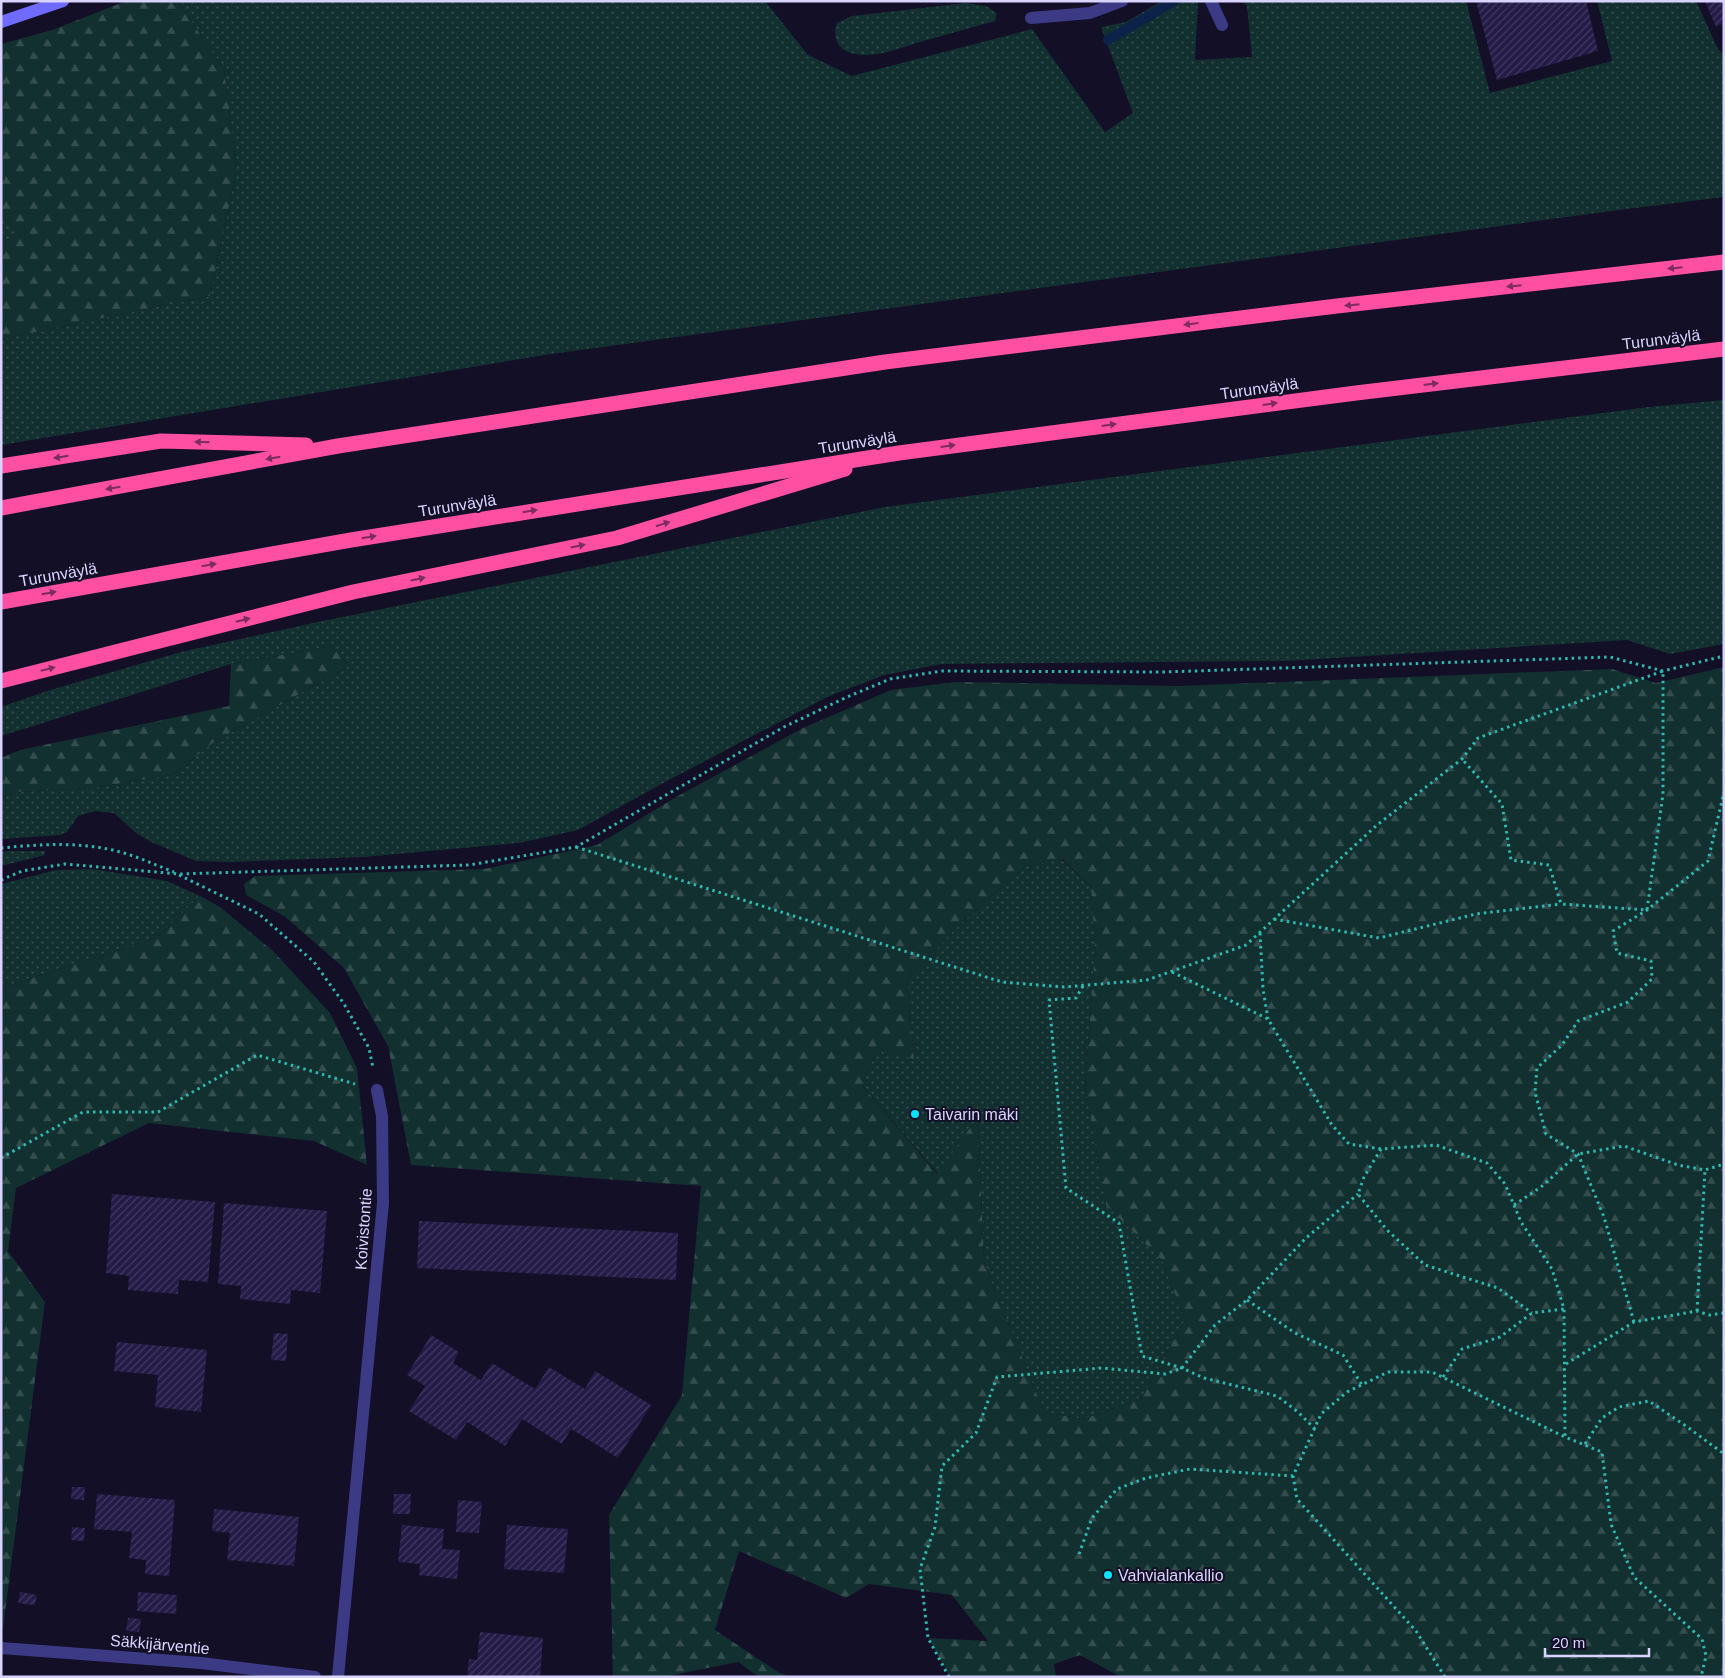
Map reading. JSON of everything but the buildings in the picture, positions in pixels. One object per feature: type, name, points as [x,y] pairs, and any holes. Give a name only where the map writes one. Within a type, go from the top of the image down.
[{"type":"highway","points":[[1,508],[338,446],[885,362],[1337,306],[1724,262]]},
{"type":"highway","name":"Turunväylä","points":[[1,602],[351,540],[900,453],[1356,392],[1724,350]]},
{"type":"highway","points":[[1,466],[161,441],[338,446]]},
{"type":"highway","points":[[1,681],[353,592],[617,538],[900,453]]},
{"type":"main road","points":[[1,22],[63,1]]},
{"type":"street","points":[[1031,18],[1090,13],[1122,1]]},
{"type":"street","points":[[1211,1],[1222,25]]},
{"type":"street","name":"Koivistontie","points":[[338,1677],[383,1203],[382,1116],[377,1090]]},
{"type":"street","name":"Säkkijärventie","points":[[1,1648],[200,1663],[315,1677]]},
{"type":"path","points":[[576,847],[1002,982],[1064,987],[1147,980],[1246,945],[1377,825],[1462,759],[1478,738],[1663,671],[1724,656]]},
{"type":"path","points":[[1,880],[22,871],[65,864],[179,874],[469,864],[576,847],[784,727],[890,679],[942,671],[1164,672],[1610,657],[1663,671]]},
{"type":"path","points":[[1647,910],[1663,794],[1663,671]]},
{"type":"path","points":[[1462,759],[1502,804],[1511,860],[1549,865],[1561,904]]},
{"type":"path","points":[[1634,1322],[1604,1217],[1578,1154],[1546,1134],[1535,1092],[1537,1068],[1562,1045],[1578,1021],[1628,1002],[1652,979],[1651,961],[1618,953],[1614,931],[1647,910],[1708,861],[1724,792]]},
{"type":"path","points":[[1,848],[38,844],[83,846],[126,854],[179,874],[259,914],[314,962],[344,1004],[369,1048],[377,1090],[257,1055],[158,1112],[83,1112],[1,1158]]},
{"type":"path","points":[[1274,919],[1379,938],[1476,914],[1561,904],[1647,910]]},
{"type":"path","points":[[1260,932],[1263,989],[1268,1019],[1332,1125],[1349,1144],[1381,1150],[1436,1145],[1487,1163],[1505,1184],[1521,1222],[1552,1269],[1564,1309],[1565,1437]]},
{"type":"path","points":[[1172,972],[1268,1019]]},
{"type":"path","points":[[1083,986],[1076,998],[1049,1000],[1066,1188],[1119,1223],[1142,1356],[1182,1368],[1204,1378],[1276,1396],[1298,1412],[1315,1429]]},
{"type":"path","points":[[1514,1204],[1541,1187],[1578,1154],[1624,1146],[1678,1165],[1705,1170],[1724,1164]]},
{"type":"path","points":[[949,1677],[928,1638],[920,1569],[935,1527],[942,1466],[976,1433],[997,1376],[1102,1368],[1165,1374],[1182,1368],[1215,1325],[1247,1300],[1306,1238],[1358,1194],[1364,1177],[1381,1150]]},
{"type":"path","points":[[1697,1310],[1705,1170]]},
{"type":"path","points":[[1358,1194],[1387,1230],[1425,1265],[1498,1288],[1532,1313]]},
{"type":"path","points":[[1247,1300],[1295,1332],[1342,1354],[1362,1385]]},
{"type":"path","points":[[1443,1377],[1462,1349],[1500,1337],[1532,1313],[1564,1309]]},
{"type":"path","points":[[1565,1364],[1634,1322],[1697,1310],[1709,1315],[1724,1313]]},
{"type":"path","points":[[1445,1677],[1416,1631],[1297,1499],[1293,1476],[1322,1414],[1347,1392],[1388,1372],[1432,1372],[1565,1437],[1602,1452],[1612,1524],[1634,1577],[1702,1639],[1706,1656],[1701,1677]]},
{"type":"path","points":[[1585,1444],[1602,1418],[1619,1407],[1649,1401],[1724,1454]]},
{"type":"path","points":[[1079,1554],[1092,1518],[1116,1489],[1146,1478],[1190,1469],[1293,1476]]},
{"type":"green space","points":[[126,1],[178,1],[224,70],[237,168],[210,296],[1,339],[1,242],[22,235],[1,214],[1,44],[52,30]]},
{"type":"green space","points":[[178,1],[765,1],[808,55],[852,76],[1032,29],[1105,132],[1133,113],[1101,27],[1126,22],[1162,1],[1198,1],[1195,60],[1252,57],[1247,6],[1242,1],[1466,1],[1490,93],[1612,61],[1597,1],[1696,1],[1718,49],[1724,55],[1724,197],[551,354],[1,445],[1,339],[210,296],[237,168],[224,70]]},
{"type":"green space","points":[[966,3],[986,6],[997,13],[995,21],[872,55],[855,54],[844,50],[836,39],[837,23],[852,16]]},
{"type":"green space","points":[[1,214],[22,235],[1,242]]},
{"type":"green space","points":[[1724,400],[1724,644],[1670,654],[1627,640],[1286,661],[942,664],[884,675],[827,697],[578,830],[519,843],[363,857],[230,862],[196,861],[151,842],[136,833],[114,813],[95,811],[78,816],[67,832],[60,835],[1,839],[1,798],[16,792],[93,788],[172,775],[214,742],[349,666],[332,646],[231,664],[1,736],[1,707],[50,690],[181,652],[313,623],[885,507],[1649,407]]},
{"type":"green space","points":[[332,646],[349,666],[214,742],[172,775],[93,788],[16,792],[1,798],[1,758],[20,750],[229,706],[231,664]]},
{"type":"green space","points":[[1724,667],[1724,1677],[1121,1677],[1080,1655],[1054,1664],[1056,1677],[950,1677],[928,1638],[988,1641],[952,1595],[869,1584],[846,1598],[739,1551],[715,1630],[778,1672],[790,1677],[759,1677],[738,1662],[663,1677],[613,1677],[609,1515],[682,1395],[701,1186],[411,1165],[388,1046],[344,968],[284,916],[246,895],[244,884],[255,876],[484,869],[597,845],[676,797],[803,728],[891,690],[956,682],[1178,686],[1612,669],[1656,683]],"holes":[[[1062,859],[1091,887],[1095,949],[1085,1086],[1106,1205],[1162,1260],[1185,1320],[1141,1399],[1083,1419],[1044,1412],[984,1262],[978,1117],[937,1174],[862,1085],[876,1050],[914,1059],[907,980],[956,928],[1024,867]]]},
{"type":"green space","points":[[45,851],[45,855],[1,866],[1,852]]},
{"type":"green space","points":[[1061,859],[1091,887],[1095,949],[1085,1086],[1106,1204],[1162,1260],[1185,1320],[1141,1399],[1083,1419],[1044,1412],[984,1262],[978,1118],[938,1174],[862,1085],[876,1050],[914,1058],[907,980],[956,928],[1024,867]]},
{"type":"green space","points":[[93,869],[167,881],[200,896],[156,938],[1,988],[1,884],[56,870]]},
{"type":"green space","points":[[200,896],[220,907],[274,952],[330,1013],[357,1068],[367,1165],[314,1141],[149,1123],[16,1188],[8,1251],[45,1302],[3,1628],[1,1628],[1,988],[156,938]]},
{"type":"waterway","points":[[1108,40],[1174,1]]},
{"type":"place","name":"Taivarin mäki","points":[[915,1114]]},
{"type":"place","name":"Vahvialankallio","points":[[1108,1575]]}]
